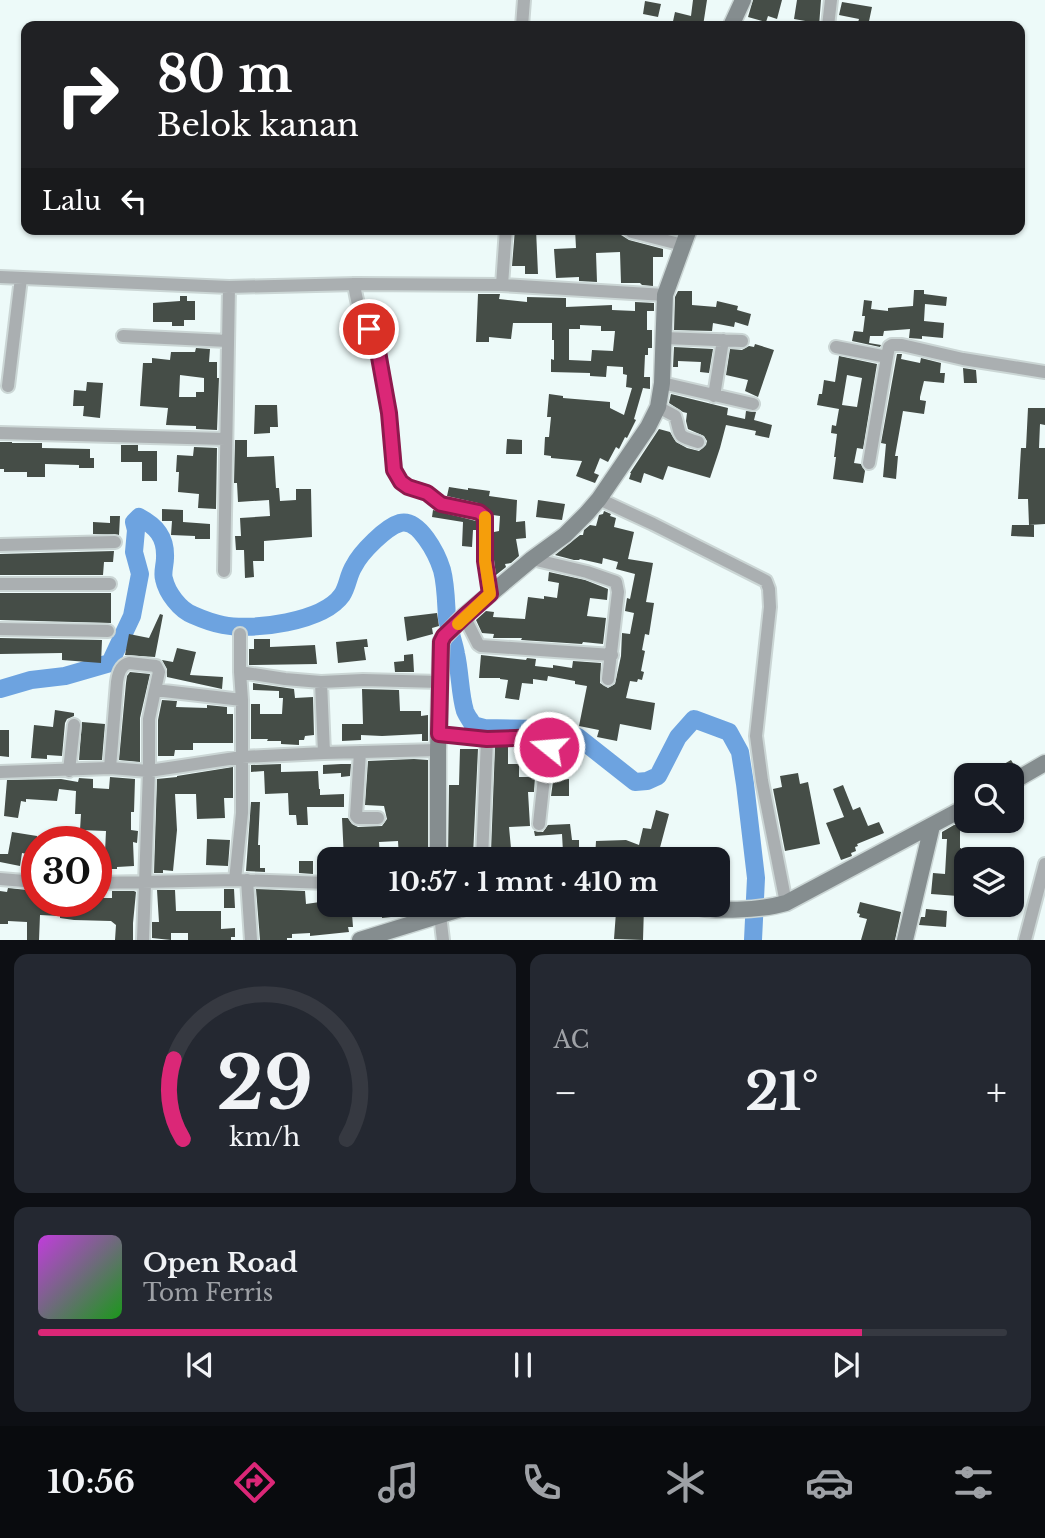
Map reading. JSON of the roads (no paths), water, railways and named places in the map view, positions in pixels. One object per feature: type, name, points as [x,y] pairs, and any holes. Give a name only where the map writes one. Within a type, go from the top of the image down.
[{"type":"street","points":[[522,21],[524,0]]},
{"type":"street","points":[[733,21],[743,0]]},
{"type":"street","points":[[829,21],[831,0]]},
{"type":"street","points":[[502,285],[506,235]]},
{"type":"street","points":[[644,235],[682,245]]},
{"type":"street","points":[[438,847],[440,648],[455,626],[490,594],[574,526],[599,499],[648,427],[663,383],[665,295],[686,235]]},
{"type":"street","points":[[0,277],[229,287],[502,285],[665,295]]},
{"type":"street","points":[[8,386],[21,278]]},
{"type":"street","points":[[354,285],[363,321],[377,346],[389,413],[394,470],[403,484],[427,493],[441,504],[479,512],[485,517],[485,561],[490,594]]},
{"type":"street","points":[[224,571],[229,287]]},
{"type":"street","points":[[123,336],[228,341]]},
{"type":"street","points":[[664,338],[742,341]]},
{"type":"street","points":[[714,396],[723,340]]},
{"type":"street","points":[[869,463],[887,357],[892,345],[1045,372]]},
{"type":"street","points":[[836,347],[887,357]]},
{"type":"street","points":[[663,383],[753,404]]},
{"type":"street","points":[[657,407],[675,416],[681,436],[698,442]]},
{"type":"street","points":[[0,433],[225,439]]},
{"type":"street","points":[[599,499],[766,581],[769,586],[770,607],[756,736],[779,904]]},
{"type":"street","points":[[0,545],[115,542]]},
{"type":"street","points":[[532,559],[616,582],[618,592],[608,679]]},
{"type":"street","points":[[0,584],[110,584]]},
{"type":"street","points":[[455,626],[481,646],[612,655]]},
{"type":"street","points":[[0,629],[108,631]]},
{"type":"street","points":[[240,634],[241,880],[251,940]]},
{"type":"street","points":[[110,768],[120,670],[129,663],[156,666],[159,672],[149,719],[143,940]]},
{"type":"street","points":[[240,672],[321,682],[441,681]]},
{"type":"street","points":[[321,682],[324,752]]},
{"type":"street","points":[[155,690],[242,700]]},
{"type":"street","points":[[69,771],[74,724]]},
{"type":"street","points":[[0,772],[110,768],[149,771],[242,757],[543,737],[549,742],[539,824]]},
{"type":"street","points":[[482,847],[487,739]]},
{"type":"street","points":[[360,751],[356,813],[358,818],[378,818]]},
{"type":"street","points":[[1024,775],[1045,763]]},
{"type":"street","points":[[730,909],[779,904],[954,814]]},
{"type":"street","points":[[905,940],[932,826]]},
{"type":"street","points":[[1026,940],[1045,864]]},
{"type":"street","points":[[0,880],[21,881]]},
{"type":"street","points":[[112,883],[241,880],[317,883]]},
{"type":"street","points":[[360,940],[421,917]]},
{"type":"street","points":[[441,917],[443,940]]},
{"type":"waterway","points":[[0,689],[31,680],[65,676],[110,663],[132,616],[140,574],[134,552],[134,522],[139,517],[155,528],[162,538],[165,551],[164,579],[179,605],[188,613],[236,627],[287,622],[320,612],[342,595],[352,569],[368,547],[394,525],[407,523],[420,531],[426,539],[442,570],[447,618],[463,705],[473,725],[484,728],[547,729],[578,737],[635,782],[658,776],[678,737],[694,719],[729,732],[740,752],[756,878],[753,940]]}]
